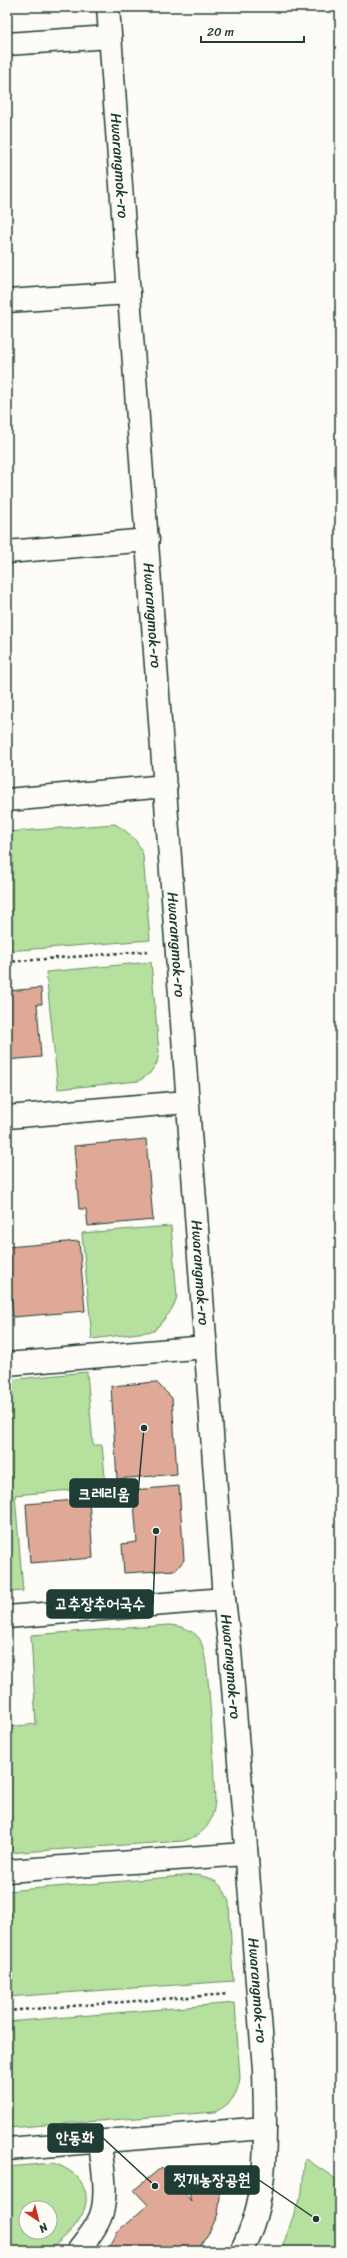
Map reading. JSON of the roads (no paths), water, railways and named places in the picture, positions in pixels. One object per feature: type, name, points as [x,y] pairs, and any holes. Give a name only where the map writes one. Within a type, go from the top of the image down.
[{"type":"street","name":"Hwarangmok-ro","points":[[108,7],[166,786],[187,1102],[224,1599],[230,1650],[245,1854],[264,2069],[265,2128],[263,2190],[247,2241],[242,2251]]},
{"type":"street","points":[[7,44],[110,37]]},
{"type":"street","points":[[7,301],[129,293]]},
{"type":"street","name":"Hwarangmok-ro","points":[[7,552],[148,540]]},
{"type":"street","points":[[7,800],[166,786]]},
{"type":"street","points":[[7,1118],[187,1102]]},
{"type":"street","name":"Hwarangmok-ro","points":[[7,1364],[206,1347]]},
{"type":"street","name":"Hwarangmok-ro","points":[[7,1616],[224,1599]]},
{"type":"street","points":[[7,1871],[245,1854]]},
{"type":"street","points":[[7,2149],[100,2143],[265,2128]]},
{"type":"street","points":[[78,2251],[93,2231],[103,2209],[104,2186],[100,2143]]},
{"type":"place","name":"크레리움","points":[[144,1428]]},
{"type":"place","name":"고추장추어국수","points":[[156,1531]]},
{"type":"place","name":"안동화","points":[[155,2186]]},
{"type":"place","name":"젓개농장공원","points":[[316,2219]]}]
